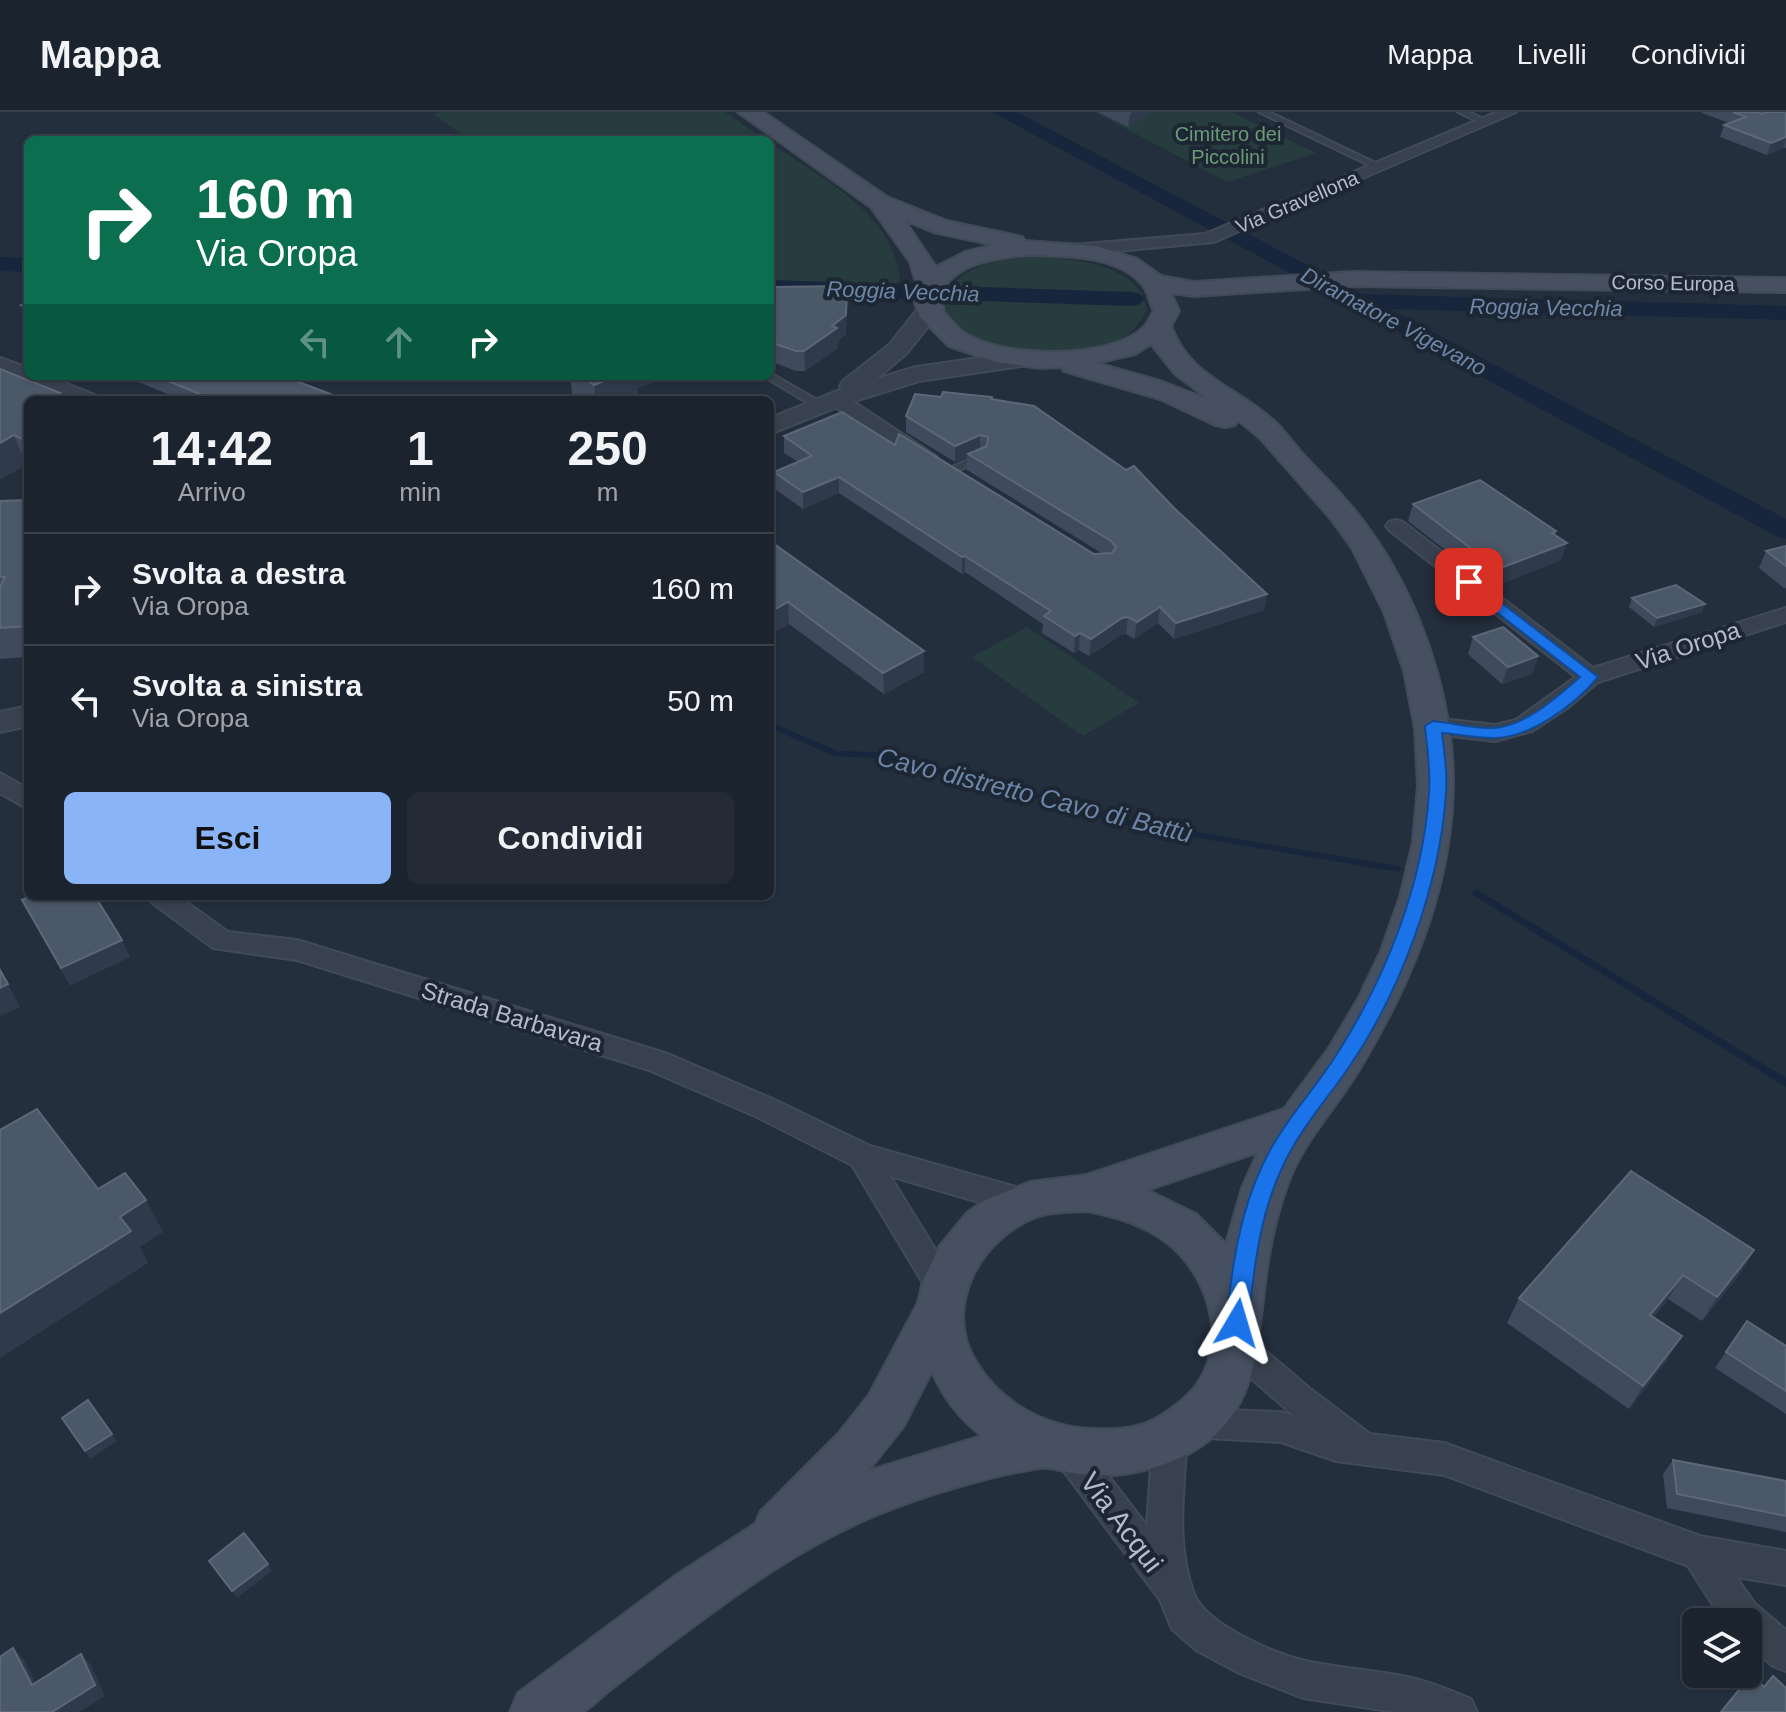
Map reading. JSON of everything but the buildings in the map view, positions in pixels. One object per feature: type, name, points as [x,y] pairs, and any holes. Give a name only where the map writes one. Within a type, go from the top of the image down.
[{"type":"main road","points":[[749,112],[879,202],[941,227],[1116,260],[1150,280],[1194,289],[1273,284]]},
{"type":"main road","points":[[879,202],[922,262],[937,323],[950,335],[970,345],[1021,359],[1058,361],[1120,351],[1144,340],[1161,323],[1204,303],[1273,284]]},
{"type":"main road","points":[[929,297],[940,276],[976,257],[1028,248],[1065,249]]},
{"type":"main road","name":"Corso Europa","points":[[1273,284],[1352,279],[1786,285]]},
{"type":"main road","points":[[942,1298],[946,1349],[966,1388],[1000,1421],[1056,1447],[1104,1453],[1139,1449],[1181,1431],[1223,1388],[1237,1334],[1244,1259],[1256,1206],[1272,1166],[1296,1122],[1343,1060],[1381,991],[1417,903],[1428,862],[1438,791],[1433,726],[1419,657],[1389,586],[1363,537],[1265,427],[1183,367],[1167,350],[1161,323],[1166,306],[1162,294],[1150,280]]},
{"type":"main road","points":[[1058,361],[1157,388],[1204,407],[1292,459]]},
{"type":"main road","points":[[1088,1193],[1296,1122]]},
{"type":"main road","points":[[754,1553],[856,1449],[886,1411],[942,1298],[954,1260],[972,1236],[995,1216],[1023,1202],[1055,1194],[1088,1193],[1131,1201],[1171,1220],[1203,1248],[1226,1283],[1237,1334]]},
{"type":"main road","points":[[537,1712],[754,1553],[860,1498],[927,1473],[1056,1447]]},
{"type":"street","name":"Via Gravellona","points":[[1065,249],[1208,238],[1509,112]]},
{"type":"street","points":[[1150,280],[1154,260],[1208,238]]},
{"type":"street","points":[[828,402],[898,349],[929,297]]},
{"type":"street","points":[[774,425],[828,402],[916,374],[1021,359]]},
{"type":"street","points":[[0,363],[24,373]]},
{"type":"street","points":[[42,380],[80,396]]},
{"type":"street","points":[[828,402],[973,486]]},
{"type":"street","points":[[1396,526],[1590,677]]},
{"type":"street","name":"Via Oropa","points":[[1433,726],[1495,733],[1524,726],[1562,701],[1590,677],[1786,615]]},
{"type":"street","points":[[0,722],[24,717]]},
{"type":"street","points":[[0,781],[24,798]]},
{"type":"street","name":"Strada Barbavara","points":[[166,900],[222,941],[297,950],[658,1062],[767,1109],[862,1156],[1023,1202]]},
{"type":"street","points":[[862,1156],[942,1298]]},
{"type":"street","points":[[1237,1334],[1328,1424],[1369,1450]]},
{"type":"street","points":[[1181,1431],[1281,1427],[1336,1445],[1452,1462],[1700,1553],[1786,1568]]},
{"type":"street","name":"Via Acqui","points":[[1181,1431],[1164,1531],[1175,1593],[1185,1616],[1209,1637],[1252,1660],[1303,1679],[1405,1695],[1458,1712]]},
{"type":"street","name":"Via Acqui","points":[[1056,1447],[1175,1593]]},
{"type":"street","points":[[1700,1553],[1742,1617],[1786,1653]]},
{"type":"lane","points":[[1263,112],[1380,167]]},
{"type":"lane","points":[[1462,112],[1486,122]]},
{"type":"lane","points":[[774,378],[828,402]]},
{"type":"lane","points":[[948,471],[981,457]]},
{"type":"green space","points":[[725,112],[759,136],[464,136],[433,114]]},
{"type":"green space","name":"Cimitero dei Piccolini","points":[[1094,112],[1231,112],[1316,153],[1227,182]]},
{"type":"green space","points":[[774,146],[832,184],[869,216],[884,234],[894,255],[900,279],[892,286],[774,280]]},
{"type":"green space","points":[[1051,257],[1099,266],[1132,282],[1141,293],[1147,309],[1137,325],[1119,340],[1096,348],[1023,351],[976,340],[958,329],[946,315],[942,297],[964,275],[1004,260]]},
{"type":"green space","points":[[1027,627],[1139,703],[1083,736],[972,657]]},
{"type":"waterway","name":"Diramatore Vigevano","points":[[1002,112],[1786,530]]},
{"type":"waterway","name":"Roggia Vecchia","points":[[0,264],[24,265]]},
{"type":"waterway","name":"Roggia Vecchia","points":[[774,287],[1132,299]]},
{"type":"waterway","name":"Roggia Vecchia","points":[[1364,301],[1786,313]]},
{"type":"waterway","name":"Cavo distretto Cavo di Battù","points":[[774,727],[837,754],[875,755],[987,782],[1133,824],[1398,869]]},
{"type":"waterway","name":"Cavo distretto Cavo di Battù","points":[[1476,893],[1786,1083]]},
{"type":"route","points":[[1237,1323],[1244,1259],[1256,1206],[1272,1166],[1296,1122],[1343,1060],[1381,991],[1417,903],[1428,862],[1438,791],[1433,726],[1495,733],[1524,726],[1562,701],[1590,677],[1469,582]]}]
